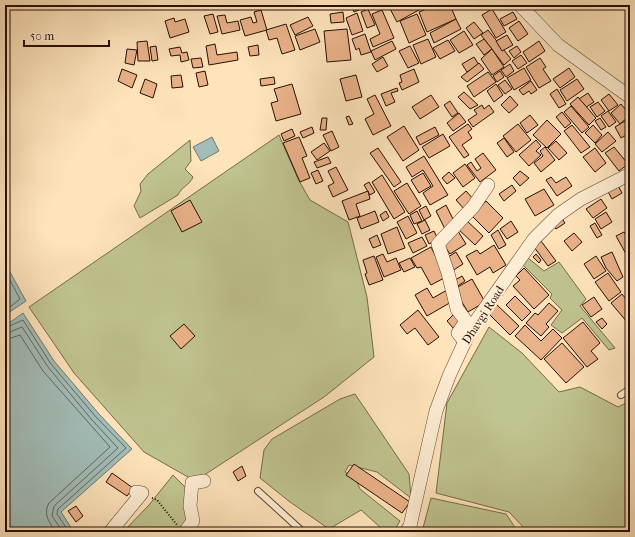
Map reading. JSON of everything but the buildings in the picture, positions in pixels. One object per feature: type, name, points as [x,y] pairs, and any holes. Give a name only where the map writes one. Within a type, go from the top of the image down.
[{"type":"street","points":[[520,5],[558,45],[630,97]]},
{"type":"street","name":"Dhavgi Road","points":[[406,532],[411,519],[436,412],[449,376],[471,328],[534,239],[558,215],[580,199],[630,174]]},
{"type":"street","points":[[464,342],[458,333],[466,320],[457,309],[448,273],[438,244],[472,207],[488,185]]},
{"type":"street","points":[[182,530],[193,521],[190,506],[192,483],[204,481]]},
{"type":"street","points":[[110,532],[139,492]]},
{"type":"lane","points":[[621,395],[630,389]]},
{"type":"lane","points":[[258,491],[303,532]]},
{"type":"path","points":[[139,492],[157,500],[182,530]]},
{"type":"green space","points":[[279,135],[298,179],[310,200],[348,222],[367,297],[374,357],[324,397],[195,481],[144,452],[74,373],[29,307]]},
{"type":"green space","points":[[190,140],[191,161],[185,169],[193,177],[192,180],[181,190],[178,195],[140,218],[134,206],[141,191],[140,184],[148,174]]},
{"type":"green space","points":[[528,258],[544,271],[559,262],[586,299],[580,306],[615,348],[609,350],[582,318],[562,333],[551,325],[562,310],[550,298],[552,294],[522,264]]},
{"type":"green space","points":[[489,327],[522,353],[559,392],[580,387],[618,407],[630,401],[630,532],[528,532],[509,512],[436,493],[447,403]]},
{"type":"green space","points":[[355,394],[409,474],[411,498],[377,472],[349,465],[345,472],[356,480],[360,489],[400,521],[394,531],[381,528],[361,510],[329,529],[290,502],[260,478],[264,450],[272,439],[340,399]]},
{"type":"green space","points":[[173,475],[186,488],[196,511],[183,532],[123,532],[149,505]]},
{"type":"green space","points":[[431,498],[506,514],[518,532],[421,532]]},
{"type":"water","points":[[212,137],[219,151],[201,161],[193,147]]},
{"type":"water","points":[[5,263],[26,301],[5,315]]},
{"type":"water","points":[[23,313],[54,361],[99,414],[132,449],[61,512],[74,532],[5,532],[5,326]]}]
